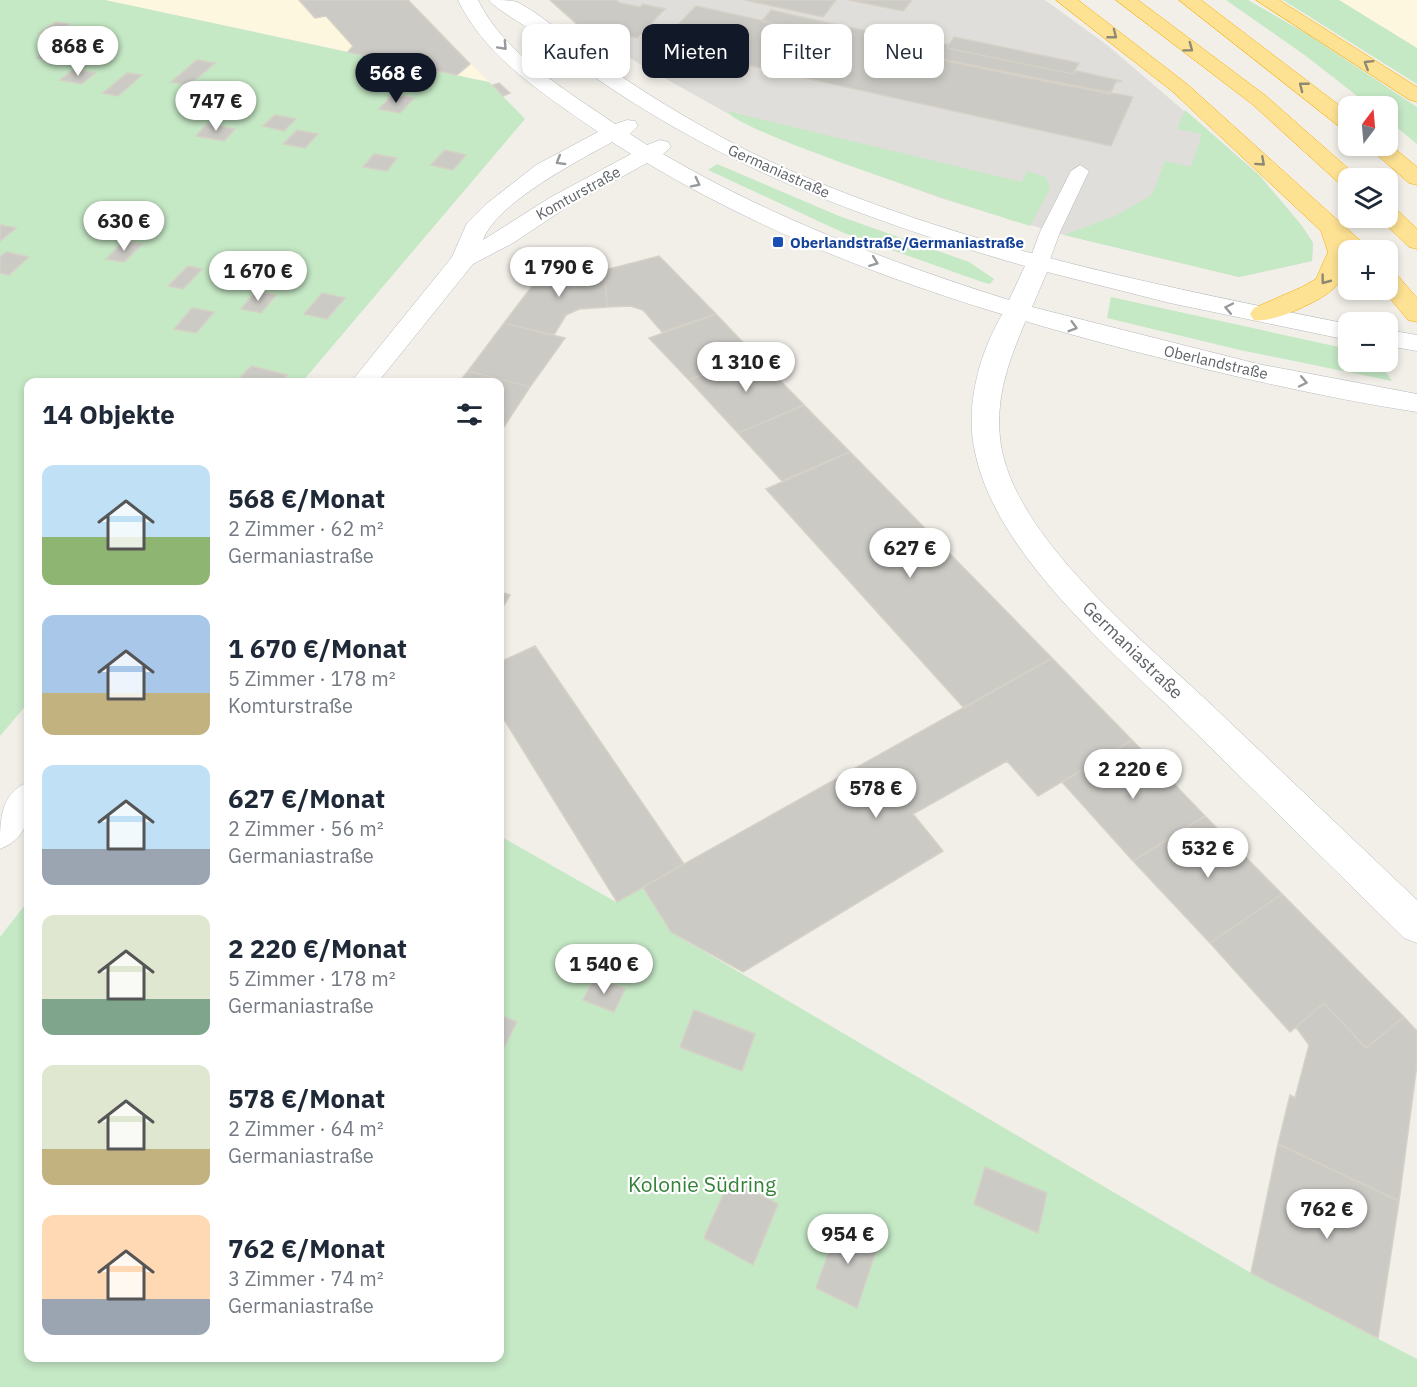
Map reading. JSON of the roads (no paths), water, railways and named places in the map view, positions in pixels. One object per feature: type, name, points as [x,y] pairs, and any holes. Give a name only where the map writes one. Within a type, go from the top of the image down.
[{"type":"highway","points":[[1066,0],[1180,88],[1346,240]]},
{"type":"highway","points":[[1126,0],[1258,100],[1338,170]]},
{"type":"highway","points":[[1188,0],[1338,114]]},
{"type":"highway","points":[[1266,0],[1417,96]]},
{"type":"highway","points":[[1390,156],[1417,178]]},
{"type":"highway","points":[[1398,224],[1417,242]]},
{"type":"highway","points":[[1263,314],[1311,293],[1326,283],[1340,252],[1332,227]]},
{"type":"highway","points":[[1398,292],[1417,314]]},
{"type":"street","points":[[468,0],[473,13],[514,57],[612,134],[645,155],[736,203],[825,243],[1017,312]]},
{"type":"street","name":"Germaniastraße","points":[[499,0],[532,24]]},
{"type":"street","points":[[542,81],[551,78]]},
{"type":"street","name":"Germaniastraße","points":[[610,78],[739,155],[848,200],[972,243],[1039,262],[996,359],[988,396],[985,430],[993,465],[1006,499],[1030,541],[1071,590],[1417,925]]},
{"type":"street","name":"Komturstraße","points":[[367,378],[464,259],[475,228],[493,210],[544,170],[661,110]]},
{"type":"street","name":"Komturstraße","points":[[464,259],[505,238],[544,211],[692,129]]},
{"type":"street","points":[[1039,262],[1338,330]]},
{"type":"street","name":"Oberlandstraße","points":[[1017,312],[1205,360],[1417,403]]},
{"type":"street","points":[[1398,340],[1417,343]]},
{"type":"street","points":[[0,833],[24,802]]},
{"type":"lane","points":[[1039,262],[1050,232],[1080,171]]},
{"type":"place","name":"Oberlandstraße/Germaniastraße","points":[[778,242]]},
{"type":"park label","name":"Kolonie Südring","points":[[702,1184]]}]
